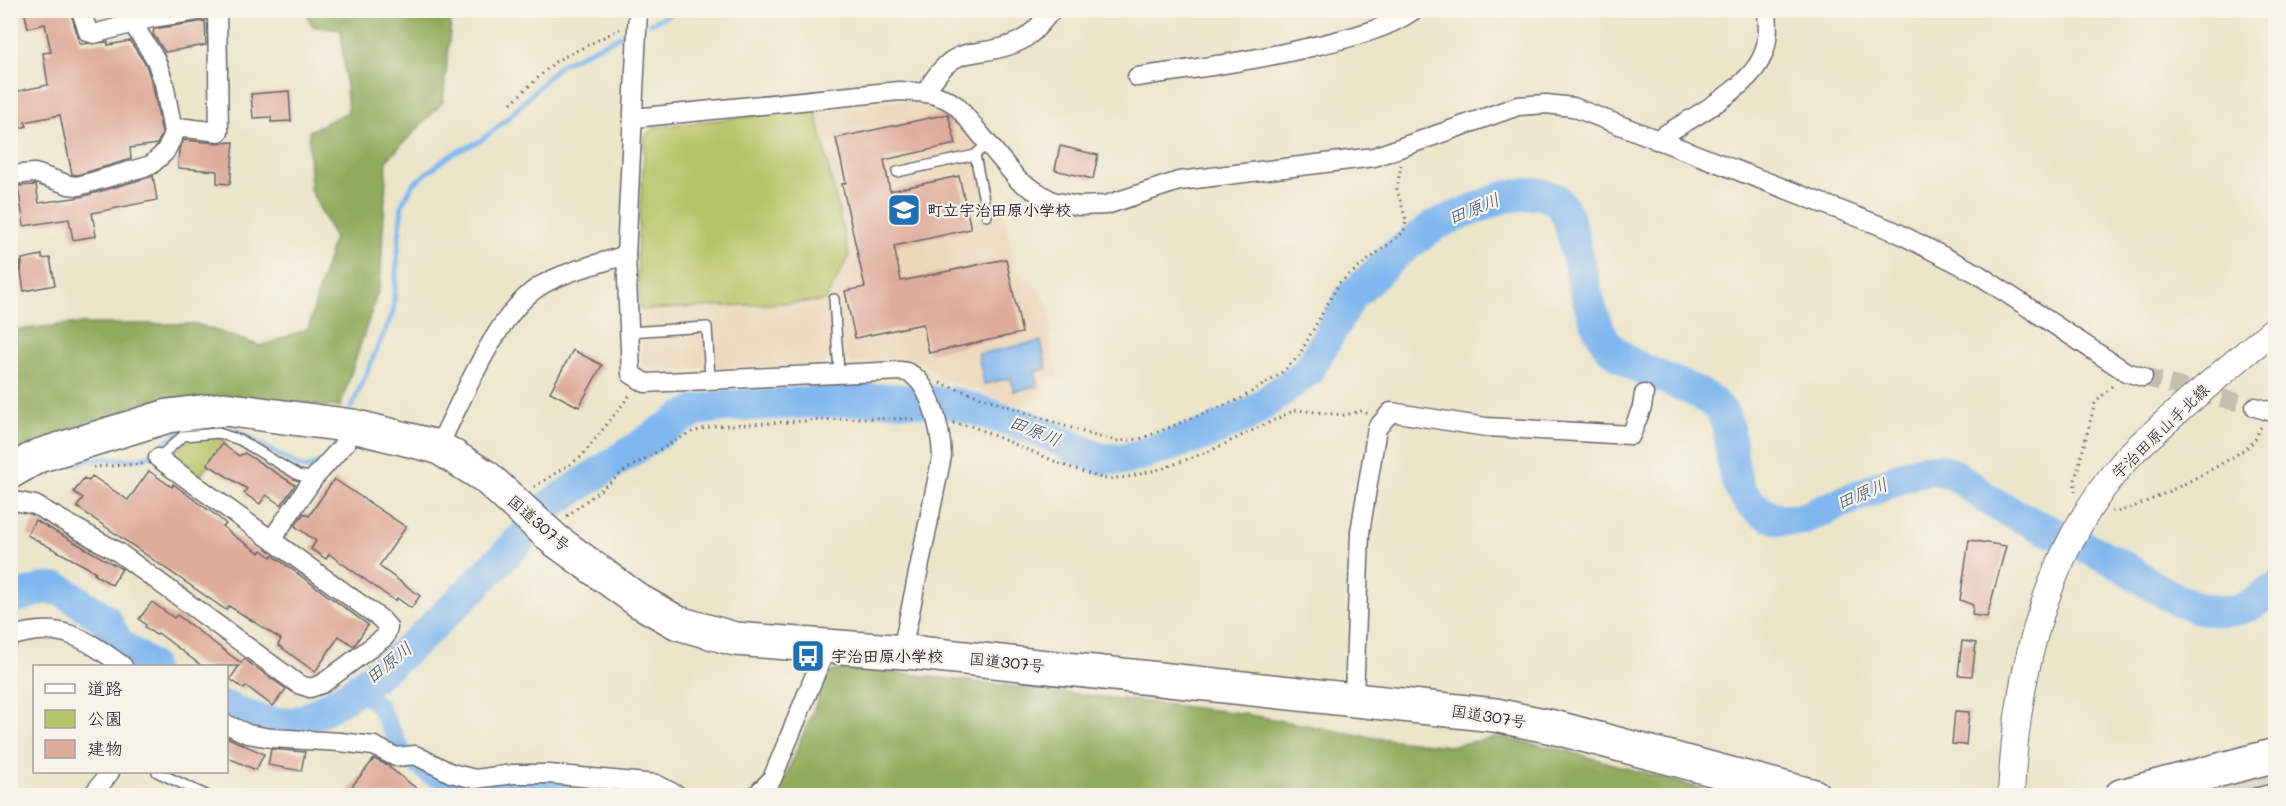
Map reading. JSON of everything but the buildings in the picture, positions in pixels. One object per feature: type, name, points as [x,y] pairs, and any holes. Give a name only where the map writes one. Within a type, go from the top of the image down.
[{"type":"highway","name":"国道307号","points":[[10,472],[38,456],[168,416],[224,409],[353,426],[438,447],[486,477],[547,532],[639,601],[678,622],[735,639],[826,648],[902,651],[1495,715],[1553,726],[1814,795]]},
{"type":"highway","points":[[2153,790],[2242,783],[2276,755]]},
{"type":"street","points":[[81,10],[88,32],[94,34],[152,18],[204,10]]},
{"type":"street","points":[[173,132],[186,128],[219,132],[217,10]]},
{"type":"street","points":[[926,92],[937,73],[955,57],[1018,42],[1033,33],[1052,10]]},
{"type":"street","points":[[1137,78],[1276,56],[1360,35],[1398,21],[1414,10]]},
{"type":"street","points":[[1656,140],[1724,97],[1750,74],[1764,54],[1769,30],[1767,10]]},
{"type":"street","points":[[637,16],[626,255],[629,368],[640,382],[839,373],[906,372],[915,376],[924,387],[942,445],[940,467],[902,651]]},
{"type":"street","points":[[10,175],[35,173],[78,186],[139,170],[151,165],[165,152],[173,132],[164,83],[156,60],[133,24]]},
{"type":"street","points":[[634,118],[899,91],[926,92],[948,98],[957,105],[981,149],[1019,181],[1052,201],[1079,206],[1106,205],[1179,182],[1374,157],[1518,106],[1546,104],[1573,107],[1894,231],[1976,273],[2126,372],[2143,377]]},
{"type":"street","points":[[438,447],[500,326],[515,306],[542,285],[626,255]]},
{"type":"street","name":"宇治田原山手北線","points":[[2011,795],[2013,759],[2023,684],[2044,599],[2059,564],[2087,512],[2122,462],[2191,399],[2276,328]]},
{"type":"street","points":[[1354,698],[1359,532],[1377,428],[1391,412],[1486,427],[1631,435],[1642,408],[1644,394]]},
{"type":"street","points":[[2255,407],[2274,413]]},
{"type":"street","points":[[272,539],[314,478],[346,441],[353,426]]},
{"type":"street","points":[[18,501],[35,505],[118,552],[298,684],[310,688],[322,684],[386,638],[388,627],[381,619],[158,458]]},
{"type":"street","points":[[10,637],[49,629],[67,633],[100,650],[122,665]]},
{"type":"street","points":[[755,795],[772,779],[826,648]]},
{"type":"street","points":[[228,725],[248,734],[271,738],[340,742],[374,747],[396,757],[415,755],[451,773],[475,779],[513,774],[549,774],[656,784],[679,795]]},
{"type":"street","points":[[92,795],[108,773]]},
{"type":"lane","points":[[897,172],[981,149],[987,216]]},
{"type":"lane","points":[[834,299],[839,373]]},
{"type":"lane","points":[[628,332],[707,327],[710,379]]},
{"type":"lane","points":[[158,458],[183,436],[218,433],[240,440],[298,475],[314,478]]},
{"type":"lane","points":[[161,773],[208,795]]},
{"type":"lane","points":[[2242,783],[2276,788]]},
{"type":"path","points":[[512,104],[556,61],[637,16]]},
{"type":"path","points":[[924,387],[936,382],[945,383],[1095,436],[1118,441],[1140,439],[1240,399],[1279,375],[1298,357],[1339,283],[1404,232],[1406,220],[1397,189],[1404,148]]},
{"type":"path","points":[[2126,372],[2096,403],[2076,480],[2075,493],[2087,512],[2114,513],[2228,461],[2252,443],[2274,413]]},
{"type":"path","points":[[513,501],[581,457],[640,382]]},
{"type":"path","points":[[547,532],[627,469],[689,433],[713,426],[934,416],[974,427],[1066,466],[1104,479],[1128,477],[1164,468],[1212,450],[1295,411],[1344,415],[1362,411],[1371,415],[1377,428]]},
{"type":"path","points":[[86,468],[140,465],[158,458]]},
{"type":"shaded area","points":[[920,98],[952,109],[974,134],[971,137],[984,158],[994,206],[1002,207],[1016,273],[1037,287],[1049,307],[1052,334],[1049,335],[1058,378],[1045,380],[1048,398],[1015,404],[940,377],[923,361],[852,363],[843,356],[838,356],[827,358],[823,365],[650,370],[643,364],[637,253],[645,137],[654,127]]},
{"type":"shaded area","points":[[2275,767],[2275,795],[2170,796]]},
{"type":"green space","points":[[306,11],[452,11],[443,102],[387,160],[380,285],[340,407],[186,398],[11,461],[10,331],[69,324],[196,324],[261,346],[308,329],[334,237],[310,189],[309,131],[348,112],[341,30],[312,26]]},
{"type":"green space","points":[[815,109],[849,256],[825,301],[640,310],[637,253],[645,137],[654,127]]},
{"type":"green space","points":[[217,436],[226,442],[198,479],[177,459],[173,450],[193,438]]},
{"type":"green space","points":[[847,667],[1239,713],[1375,738],[1449,746],[1500,737],[1563,750],[1723,795],[774,795],[779,792],[829,673]]},
{"type":"water","points":[[1041,341],[1047,369],[1035,372],[1038,386],[1014,391],[1011,378],[984,384],[978,354]]},
{"type":"waterway","points":[[650,23],[680,10]]},
{"type":"waterway","points":[[351,408],[393,312],[402,204],[413,184],[450,155],[480,141],[506,120],[560,65],[626,33]]},
{"type":"waterway","name":"田原川","points":[[551,504],[683,417],[699,410],[725,406],[891,399],[957,404],[1033,428],[1100,459],[1126,459],[1209,433],[1253,412],[1308,371],[1351,297],[1397,253],[1435,225],[1504,197],[1537,193],[1556,199],[1567,214],[1584,285],[1603,337],[1611,348],[1629,362],[1695,392],[1718,407],[1729,431],[1734,472],[1739,486],[1746,498],[1769,516],[1779,519],[1802,519],[1912,473],[1938,470],[1958,477],[1997,505],[2108,558],[2163,592],[2192,605],[2207,610],[2231,611],[2257,601],[2276,587]]},
{"type":"waterway","points":[[201,428],[238,432],[301,467],[308,468],[318,463]]},
{"type":"waterway","points":[[36,475],[92,460],[143,458],[149,456],[179,432],[186,430]]},
{"type":"waterway","points":[[10,560],[13,541],[13,496],[19,482]]},
{"type":"waterway","name":"田原川","points":[[228,708],[258,720],[283,724],[302,720],[330,706],[357,689],[407,650],[522,538]]},
{"type":"waterway","name":"田原川","points":[[10,599],[43,589],[60,589],[105,619],[119,644],[149,665]]},
{"type":"waterway","points":[[356,688],[378,705],[401,748]]},
{"type":"waterway","points":[[415,764],[429,775],[460,787],[556,786],[658,796]]},
{"type":"tunnel","points":[[2143,377],[2255,407]]},
{"type":"place","name":"町立宇治田原小学校","points":[[904,210]]},
{"type":"place","name":"宇治田原小学校","points":[[808,656]]}]
